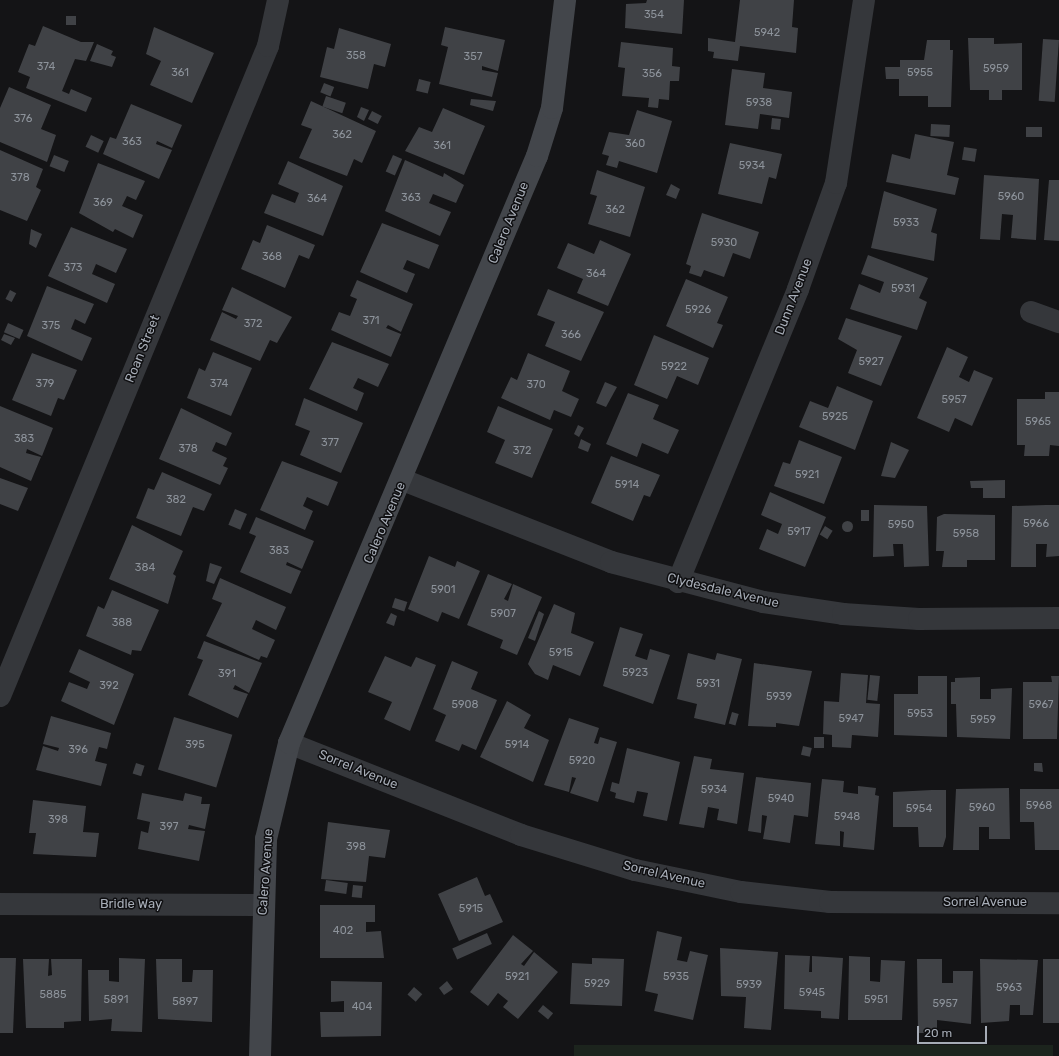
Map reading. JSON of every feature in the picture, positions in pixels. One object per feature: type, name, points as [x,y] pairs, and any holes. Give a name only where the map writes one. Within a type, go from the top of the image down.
[{"type":"street","name":"Roan Street","points":[[0,696],[268,46],[278,0]]},
{"type":"street","name":"Calero Avenue","points":[[260,1056],[262,905],[266,839],[289,744],[403,480],[537,156],[552,108],[565,0]]},
{"type":"street","name":"Dunn Avenue","points":[[678,582],[798,289],[836,183],[864,0]]},
{"type":"street","points":[[1031,312],[1059,322]]},
{"type":"street","name":"Clydesdale Avenue","points":[[403,480],[611,562],[678,582],[763,602],[843,614],[919,619],[1059,618]]},
{"type":"street","name":"Sorrel Avenue","points":[[289,744],[521,835],[642,871],[741,892],[830,902],[1059,903]]},
{"type":"street","name":"Bridle Way","points":[[0,904],[262,905]]},
{"type":"shaded area","points":[[574,1045],[1053,1045],[1053,1056],[574,1056]]},
{"type":"building","points":[[647,0],[684,0],[682,34],[625,28],[626,4],[646,3]]},
{"type":"building","points":[[740,0],[794,0],[792,27],[798,28],[796,53],[740,46],[738,61],[713,58],[714,52],[708,51],[708,38],[735,42]]},
{"type":"building","points":[[66,16],[76,16],[76,25],[66,25]]},
{"type":"building","points":[[43,26],[81,42],[94,42],[86,61],[75,59],[62,91],[69,94],[71,89],[92,98],[86,112],[26,88],[30,77],[18,72],[29,44],[35,46]]},
{"type":"building","points":[[154,27],[214,53],[192,103],[150,85],[161,61],[146,54]]},
{"type":"building","points":[[445,27],[505,40],[498,71],[482,66],[482,70],[498,73],[492,97],[439,84],[448,47],[441,45]]},
{"type":"building","points":[[339,28],[391,44],[385,67],[374,64],[368,89],[320,77],[327,47],[334,49]]},
{"type":"building","points":[[968,38],[994,38],[994,44],[1022,43],[1022,90],[1002,90],[1002,100],[989,100],[989,90],[970,90]]},
{"type":"building","points":[[1043,39],[1059,40],[1055,102],[1039,101]]},
{"type":"building","points":[[927,40],[950,40],[950,50],[953,50],[951,107],[928,107],[928,96],[899,96],[899,79],[886,79],[885,67],[900,67],[900,60],[924,60]]},
{"type":"building","points":[[621,42],[673,48],[672,66],[680,67],[679,81],[670,81],[669,100],[659,99],[658,108],[648,107],[649,98],[622,96],[625,68],[618,67]]},
{"type":"building","points":[[97,44],[113,51],[111,55],[116,57],[112,67],[90,61]]},
{"type":"building","points":[[732,69],[765,73],[763,88],[792,92],[789,118],[760,114],[758,129],[725,125]]},
{"type":"building","points":[[419,79],[431,82],[428,94],[416,91]]},
{"type":"building","points":[[324,83],[334,87],[330,96],[320,92]]},
{"type":"building","points":[[9,87],[51,105],[41,129],[56,135],[47,162],[0,142],[0,108]]},
{"type":"building","points":[[326,96],[346,103],[342,113],[322,106]]},
{"type":"building","points":[[471,99],[496,101],[493,111],[470,105]]},
{"type":"building","points":[[311,101],[376,131],[362,163],[354,159],[347,176],[299,158],[312,129],[301,125]]},
{"type":"building","points":[[131,104],[182,125],[172,148],[157,141],[156,144],[172,150],[159,179],[103,154],[110,137],[116,139]]},
{"type":"building","points":[[361,107],[369,110],[364,121],[357,117]]},
{"type":"building","points":[[443,108],[485,126],[464,175],[405,151],[419,127],[432,132]]},
{"type":"building","points":[[637,110],[672,121],[657,173],[619,161],[617,168],[606,165],[609,156],[602,154],[609,132],[629,135]]},
{"type":"building","points":[[372,111],[382,116],[378,124],[368,119]]},
{"type":"building","points":[[772,118],[781,119],[780,130],[771,129]]},
{"type":"building","points":[[931,124],[950,125],[949,137],[930,136]]},
{"type":"building","points":[[1026,127],[1042,127],[1042,137],[1026,137]]},
{"type":"building","points":[[915,134],[954,142],[947,175],[959,178],[955,195],[886,182],[892,154],[910,159]]},
{"type":"building","points":[[91,135],[104,141],[98,153],[86,147]]},
{"type":"building","points":[[730,143],[782,154],[776,179],[769,177],[762,204],[718,194]]},
{"type":"building","points":[[964,147],[977,149],[975,162],[962,160]]},
{"type":"building","points":[[0,150],[43,169],[36,187],[41,190],[27,221],[0,210]]},
{"type":"building","points":[[54,155],[69,161],[64,172],[50,166]]},
{"type":"building","points":[[393,155],[402,159],[395,176],[386,171]]},
{"type":"building","points":[[405,160],[443,177],[444,173],[464,185],[456,203],[433,194],[429,203],[451,212],[440,236],[385,211]]},
{"type":"building","points":[[288,161],[343,186],[323,236],[264,213],[272,194],[295,203],[299,193],[278,184]]},
{"type":"building","points":[[98,163],[145,181],[136,200],[127,196],[122,206],[143,215],[133,238],[115,229],[113,232],[79,213]]},
{"type":"building","points":[[597,170],[645,187],[630,237],[588,224],[597,196],[590,194]]},
{"type":"building","points":[[984,175],[1039,179],[1036,240],[1011,238],[1013,215],[1002,214],[1000,240],[980,239]]},
{"type":"building","points":[[1049,180],[1059,180],[1059,241],[1044,240]]},
{"type":"building","points":[[671,184],[680,189],[676,199],[666,195]]},
{"type":"building","points":[[884,191],[937,209],[931,232],[937,234],[934,261],[871,248]]},
{"type":"building","points":[[702,213],[759,232],[750,259],[733,253],[724,277],[704,270],[701,277],[689,273],[691,266],[686,264]]},
{"type":"building","points":[[382,223],[439,245],[429,269],[407,260],[403,269],[415,274],[407,293],[360,272]]},
{"type":"building","points":[[267,225],[315,245],[309,259],[299,255],[285,288],[241,269],[253,240],[260,243]]},
{"type":"building","points":[[71,227],[127,249],[116,273],[96,264],[92,274],[115,284],[107,303],[48,276]]},
{"type":"building","points":[[31,229],[42,234],[36,248],[29,244]]},
{"type":"building","points":[[600,240],[631,254],[608,306],[577,293],[583,279],[557,268],[568,243],[594,254]]},
{"type":"building","points":[[868,255],[928,278],[919,298],[927,302],[917,330],[850,309],[859,284],[880,293],[884,282],[861,274]]},
{"type":"building","points":[[686,279],[728,297],[717,323],[723,325],[713,348],[666,326]]},
{"type":"building","points":[[357,280],[413,304],[401,332],[388,325],[386,328],[401,334],[391,357],[331,330],[339,312],[350,316],[357,299],[350,296]]},
{"type":"building","points":[[47,286],[94,304],[85,324],[75,319],[71,329],[92,338],[82,361],[27,336]]},
{"type":"building","points":[[232,287],[292,317],[277,343],[270,340],[260,361],[210,340],[222,312],[236,319],[238,316],[222,310]]},
{"type":"building","points":[[548,289],[604,312],[581,361],[545,346],[555,322],[537,315]]},
{"type":"building","points":[[10,290],[16,293],[12,302],[5,299]]},
{"type":"building","points":[[846,318],[902,336],[881,386],[848,373],[857,350],[838,339]]},
{"type":"building","points":[[8,323],[24,330],[19,339],[4,332]]},
{"type":"building","points":[[4,334],[15,338],[11,345],[1,340]]},
{"type":"building","points":[[654,335],[709,358],[698,385],[677,376],[667,399],[634,385]]},
{"type":"building","points":[[332,342],[389,364],[378,387],[358,378],[353,388],[364,393],[357,411],[309,389]]},
{"type":"building","points":[[947,347],[968,357],[959,377],[969,382],[974,370],[993,378],[972,426],[955,418],[949,432],[917,418]]},
{"type":"building","points":[[213,352],[252,368],[231,416],[187,398],[199,368],[205,371]]},
{"type":"building","points":[[32,353],[77,370],[64,400],[58,398],[51,416],[12,400]]},
{"type":"building","points":[[528,353],[570,371],[562,391],[579,399],[571,417],[554,410],[550,420],[501,398],[511,377],[517,380]]},
{"type":"building","points":[[605,382],[617,387],[606,407],[596,403]]},
{"type":"building","points":[[837,386],[873,401],[855,450],[799,427],[810,401],[828,408]]},
{"type":"building","points":[[1045,392],[1059,392],[1059,446],[1050,445],[1049,456],[1024,456],[1025,445],[1017,445],[1017,399],[1045,399]]},
{"type":"building","points":[[628,393],[659,405],[653,419],[679,430],[668,454],[642,443],[637,457],[606,444]]},
{"type":"building","points":[[304,398],[363,423],[341,473],[300,455],[310,431],[295,425]]},
{"type":"building","points":[[0,406],[53,428],[42,456],[27,449],[26,453],[41,457],[31,481],[0,467]]},
{"type":"building","points":[[498,406],[553,429],[532,478],[495,463],[505,440],[487,432]]},
{"type":"building","points":[[181,408],[232,433],[226,446],[216,442],[212,451],[227,458],[223,466],[228,468],[220,485],[159,459]]},
{"type":"building","points":[[578,425],[584,428],[579,437],[574,434]]},
{"type":"building","points":[[581,439],[591,444],[588,452],[578,448]]},
{"type":"building","points":[[799,440],[842,457],[824,504],[774,486],[783,462],[790,464]]},
{"type":"building","points":[[891,442],[909,450],[895,478],[881,476]]},
{"type":"building","points":[[611,456],[660,475],[650,497],[644,495],[633,521],[591,503]]},
{"type":"building","points":[[282,461],[338,482],[328,506],[307,497],[303,506],[313,511],[305,530],[260,510]]},
{"type":"building","points":[[162,472],[212,494],[204,511],[193,507],[181,536],[136,518],[148,488],[154,490]]},
{"type":"building","points":[[0,478],[28,488],[18,511],[0,504]]},
{"type":"building","points":[[1005,480],[1005,498],[983,498],[983,488],[971,488],[970,481]]},
{"type":"building","points":[[770,492],[826,517],[805,567],[759,549],[767,529],[778,534],[782,524],[761,515]]},
{"type":"building","points":[[874,505],[927,506],[929,566],[904,567],[903,544],[893,544],[894,556],[873,557]]},
{"type":"building","points":[[1059,505],[1059,556],[1046,557],[1047,544],[1036,544],[1036,567],[1011,567],[1012,506]]},
{"type":"building","points":[[235,509],[247,514],[240,530],[228,525]]},
{"type":"building","points":[[861,510],[869,510],[869,521],[861,521]]},
{"type":"building","points":[[944,514],[995,515],[995,560],[967,560],[967,567],[942,567],[944,551],[936,551],[937,517]]},
{"type":"building","points":[[256,517],[314,541],[302,569],[287,562],[286,565],[301,571],[291,594],[240,572],[256,536],[249,533]]},
{"type":"building","points":[[847,520],[851,522],[853,526],[851,530],[847,532],[843,530],[841,526],[843,522]]},
{"type":"building","points":[[132,525],[183,551],[173,574],[176,576],[168,604],[109,579]]},
{"type":"building","points":[[825,526],[833,531],[827,539],[820,534]]},
{"type":"building","points":[[429,556],[455,567],[457,561],[480,571],[459,619],[442,612],[438,622],[408,609]]},
{"type":"building","points":[[210,563],[222,567],[214,584],[206,581]]},
{"type":"building","points":[[488,574],[512,584],[504,599],[508,601],[513,584],[542,597],[517,655],[500,648],[503,640],[467,625]]},
{"type":"building","points":[[220,578],[286,607],[276,630],[256,620],[252,629],[275,640],[267,658],[261,656],[259,660],[206,636],[222,603],[212,599]]},
{"type":"building","points":[[112,590],[159,610],[141,651],[132,650],[131,655],[86,636],[98,606],[104,609]]},
{"type":"building","points":[[395,598],[407,602],[404,612],[392,608]]},
{"type":"building","points":[[554,604],[575,613],[571,633],[594,642],[580,676],[553,665],[548,680],[535,674],[528,664]]},
{"type":"building","points":[[539,611],[544,614],[535,641],[528,638]]},
{"type":"building","points":[[391,613],[397,616],[394,626],[386,623]]},
{"type":"building","points":[[620,627],[643,634],[635,656],[647,660],[650,649],[670,655],[653,704],[603,686]]},
{"type":"building","points":[[204,641],[262,663],[249,693],[235,685],[233,689],[248,694],[238,718],[188,695],[203,660],[197,658]]},
{"type":"building","points":[[79,649],[134,674],[114,725],[61,701],[69,682],[87,689],[90,682],[69,672]]},
{"type":"building","points":[[688,653],[715,660],[717,653],[742,659],[725,725],[694,718],[697,704],[677,699]]},
{"type":"building","points":[[385,656],[411,667],[416,657],[436,665],[410,731],[384,719],[392,702],[368,692]]},
{"type":"building","points":[[452,661],[478,672],[471,689],[497,700],[476,750],[462,744],[459,751],[435,741],[446,715],[433,709]]},
{"type":"building","points":[[754,663],[812,671],[799,726],[776,723],[776,727],[748,726]]},
{"type":"building","points":[[841,673],[868,675],[866,703],[880,704],[878,737],[852,735],[851,748],[832,747],[832,735],[823,734],[824,701],[839,702]]},
{"type":"building","points":[[870,675],[880,676],[877,701],[867,700]]},
{"type":"building","points":[[918,676],[947,676],[947,737],[894,735],[894,694],[918,694]]},
{"type":"building","points":[[1051,676],[1059,676],[1057,739],[1023,739],[1023,682],[1052,682]]},
{"type":"building","points":[[980,677],[980,699],[991,699],[991,689],[1012,688],[1010,739],[957,737],[956,704],[951,704],[951,682],[955,682],[955,678]]},
{"type":"building","points":[[507,701],[531,715],[524,728],[549,740],[533,782],[480,757]]},
{"type":"building","points":[[732,712],[739,714],[735,725],[729,724]]},
{"type":"building","points":[[51,716],[111,733],[107,749],[99,747],[95,761],[107,764],[101,786],[36,770],[43,746],[58,751],[59,748],[43,744]]},
{"type":"building","points":[[174,717],[232,735],[216,787],[158,770]]},
{"type":"building","points":[[569,718],[599,728],[594,743],[598,744],[600,737],[617,742],[598,802],[570,793],[576,778],[572,777],[569,792],[544,785]]},
{"type":"building","points":[[814,737],[824,737],[824,748],[814,748]]},
{"type":"building","points":[[803,746],[812,748],[810,757],[801,755]]},
{"type":"building","points":[[627,748],[680,762],[667,821],[643,816],[648,793],[637,791],[634,803],[615,798],[616,793],[610,791],[612,782],[619,784]]},
{"type":"building","points":[[694,756],[712,759],[710,769],[744,773],[737,824],[717,820],[719,809],[708,807],[704,828],[679,824]]},
{"type":"building","points":[[136,763],[145,766],[141,776],[133,773]]},
{"type":"building","points":[[1034,763],[1042,763],[1043,772],[1034,771]]},
{"type":"building","points":[[756,777],[811,783],[808,817],[794,815],[790,843],[763,839],[767,816],[762,815],[761,833],[748,831]]},
{"type":"building","points":[[822,779],[844,781],[843,792],[858,794],[858,786],[876,788],[875,795],[879,796],[874,850],[843,847],[844,832],[840,831],[840,846],[815,844]]},
{"type":"building","points":[[1009,788],[1010,839],[989,839],[989,827],[979,827],[979,850],[953,850],[956,789]]},
{"type":"building","points":[[1020,789],[1059,789],[1059,850],[1035,850],[1034,822],[1020,822]]},
{"type":"building","points":[[946,790],[946,837],[943,847],[919,847],[918,827],[893,827],[893,792]]},
{"type":"building","points":[[142,793],[183,801],[185,793],[202,797],[201,804],[210,804],[205,829],[189,825],[188,829],[205,831],[199,861],[138,849],[141,831],[148,833],[150,822],[137,819]]},
{"type":"building","points":[[33,800],[86,806],[83,832],[99,833],[96,857],[33,854],[36,833],[29,833]]},
{"type":"building","points":[[328,822],[390,830],[385,858],[369,856],[366,882],[321,879]]},
{"type":"building","points":[[477,877],[485,896],[490,894],[503,922],[459,941],[438,894]]},
{"type":"building","points":[[326,880],[348,883],[346,894],[324,891]]},
{"type":"building","points":[[353,885],[363,886],[362,898],[352,897]]},
{"type":"building","points":[[320,905],[375,905],[375,922],[366,922],[366,932],[381,931],[384,958],[320,958]]},
{"type":"building","points":[[657,931],[682,937],[677,960],[687,962],[690,951],[708,955],[693,1020],[654,1011],[658,994],[645,991]]},
{"type":"building","points":[[487,933],[492,944],[457,959],[452,948]]},
{"type":"building","points":[[513,935],[533,951],[521,964],[524,966],[534,952],[558,972],[518,1019],[503,1007],[508,1001],[498,993],[488,1006],[470,992]]},
{"type":"building","points":[[720,948],[778,952],[771,1030],[744,1028],[746,997],[721,996]]},
{"type":"building","points":[[785,955],[810,956],[809,972],[812,972],[812,956],[843,958],[839,1019],[821,1018],[821,1011],[784,1009]]},
{"type":"building","points":[[849,956],[870,957],[870,981],[880,982],[881,960],[905,961],[902,1020],[848,1020]]},
{"type":"building","points":[[0,958],[16,958],[13,1033],[0,1033]]},
{"type":"building","points":[[119,958],[145,959],[142,1032],[111,1031],[112,1019],[89,1021],[88,970],[109,970],[109,981],[119,982]]},
{"type":"building","points":[[592,958],[624,959],[622,1006],[570,1004],[572,963],[592,964]]},
{"type":"building","points":[[23,959],[49,959],[48,976],[52,975],[51,959],[82,959],[81,1021],[64,1022],[64,1028],[26,1028]]},
{"type":"building","points":[[156,959],[182,959],[182,982],[192,982],[193,970],[213,970],[212,1022],[158,1019]]},
{"type":"building","points":[[917,959],[942,959],[942,983],[953,983],[953,971],[973,971],[971,1024],[937,1020],[937,1033],[918,1033]]},
{"type":"building","points":[[980,959],[1038,960],[1033,1015],[1020,1015],[1020,1005],[1010,1005],[1009,1021],[981,1023]]},
{"type":"building","points":[[1043,959],[1059,959],[1059,1023],[1043,1023]]},
{"type":"building","points":[[331,981],[382,982],[381,1036],[321,1037],[320,1012],[344,1012],[344,1001],[331,1002]]},
{"type":"building","points":[[447,981],[453,989],[444,995],[439,988]]},
{"type":"building","points":[[414,987],[422,994],[416,1002],[407,995]]},
{"type":"building","points":[[543,1005],[553,1013],[548,1019],[538,1011]]}]
